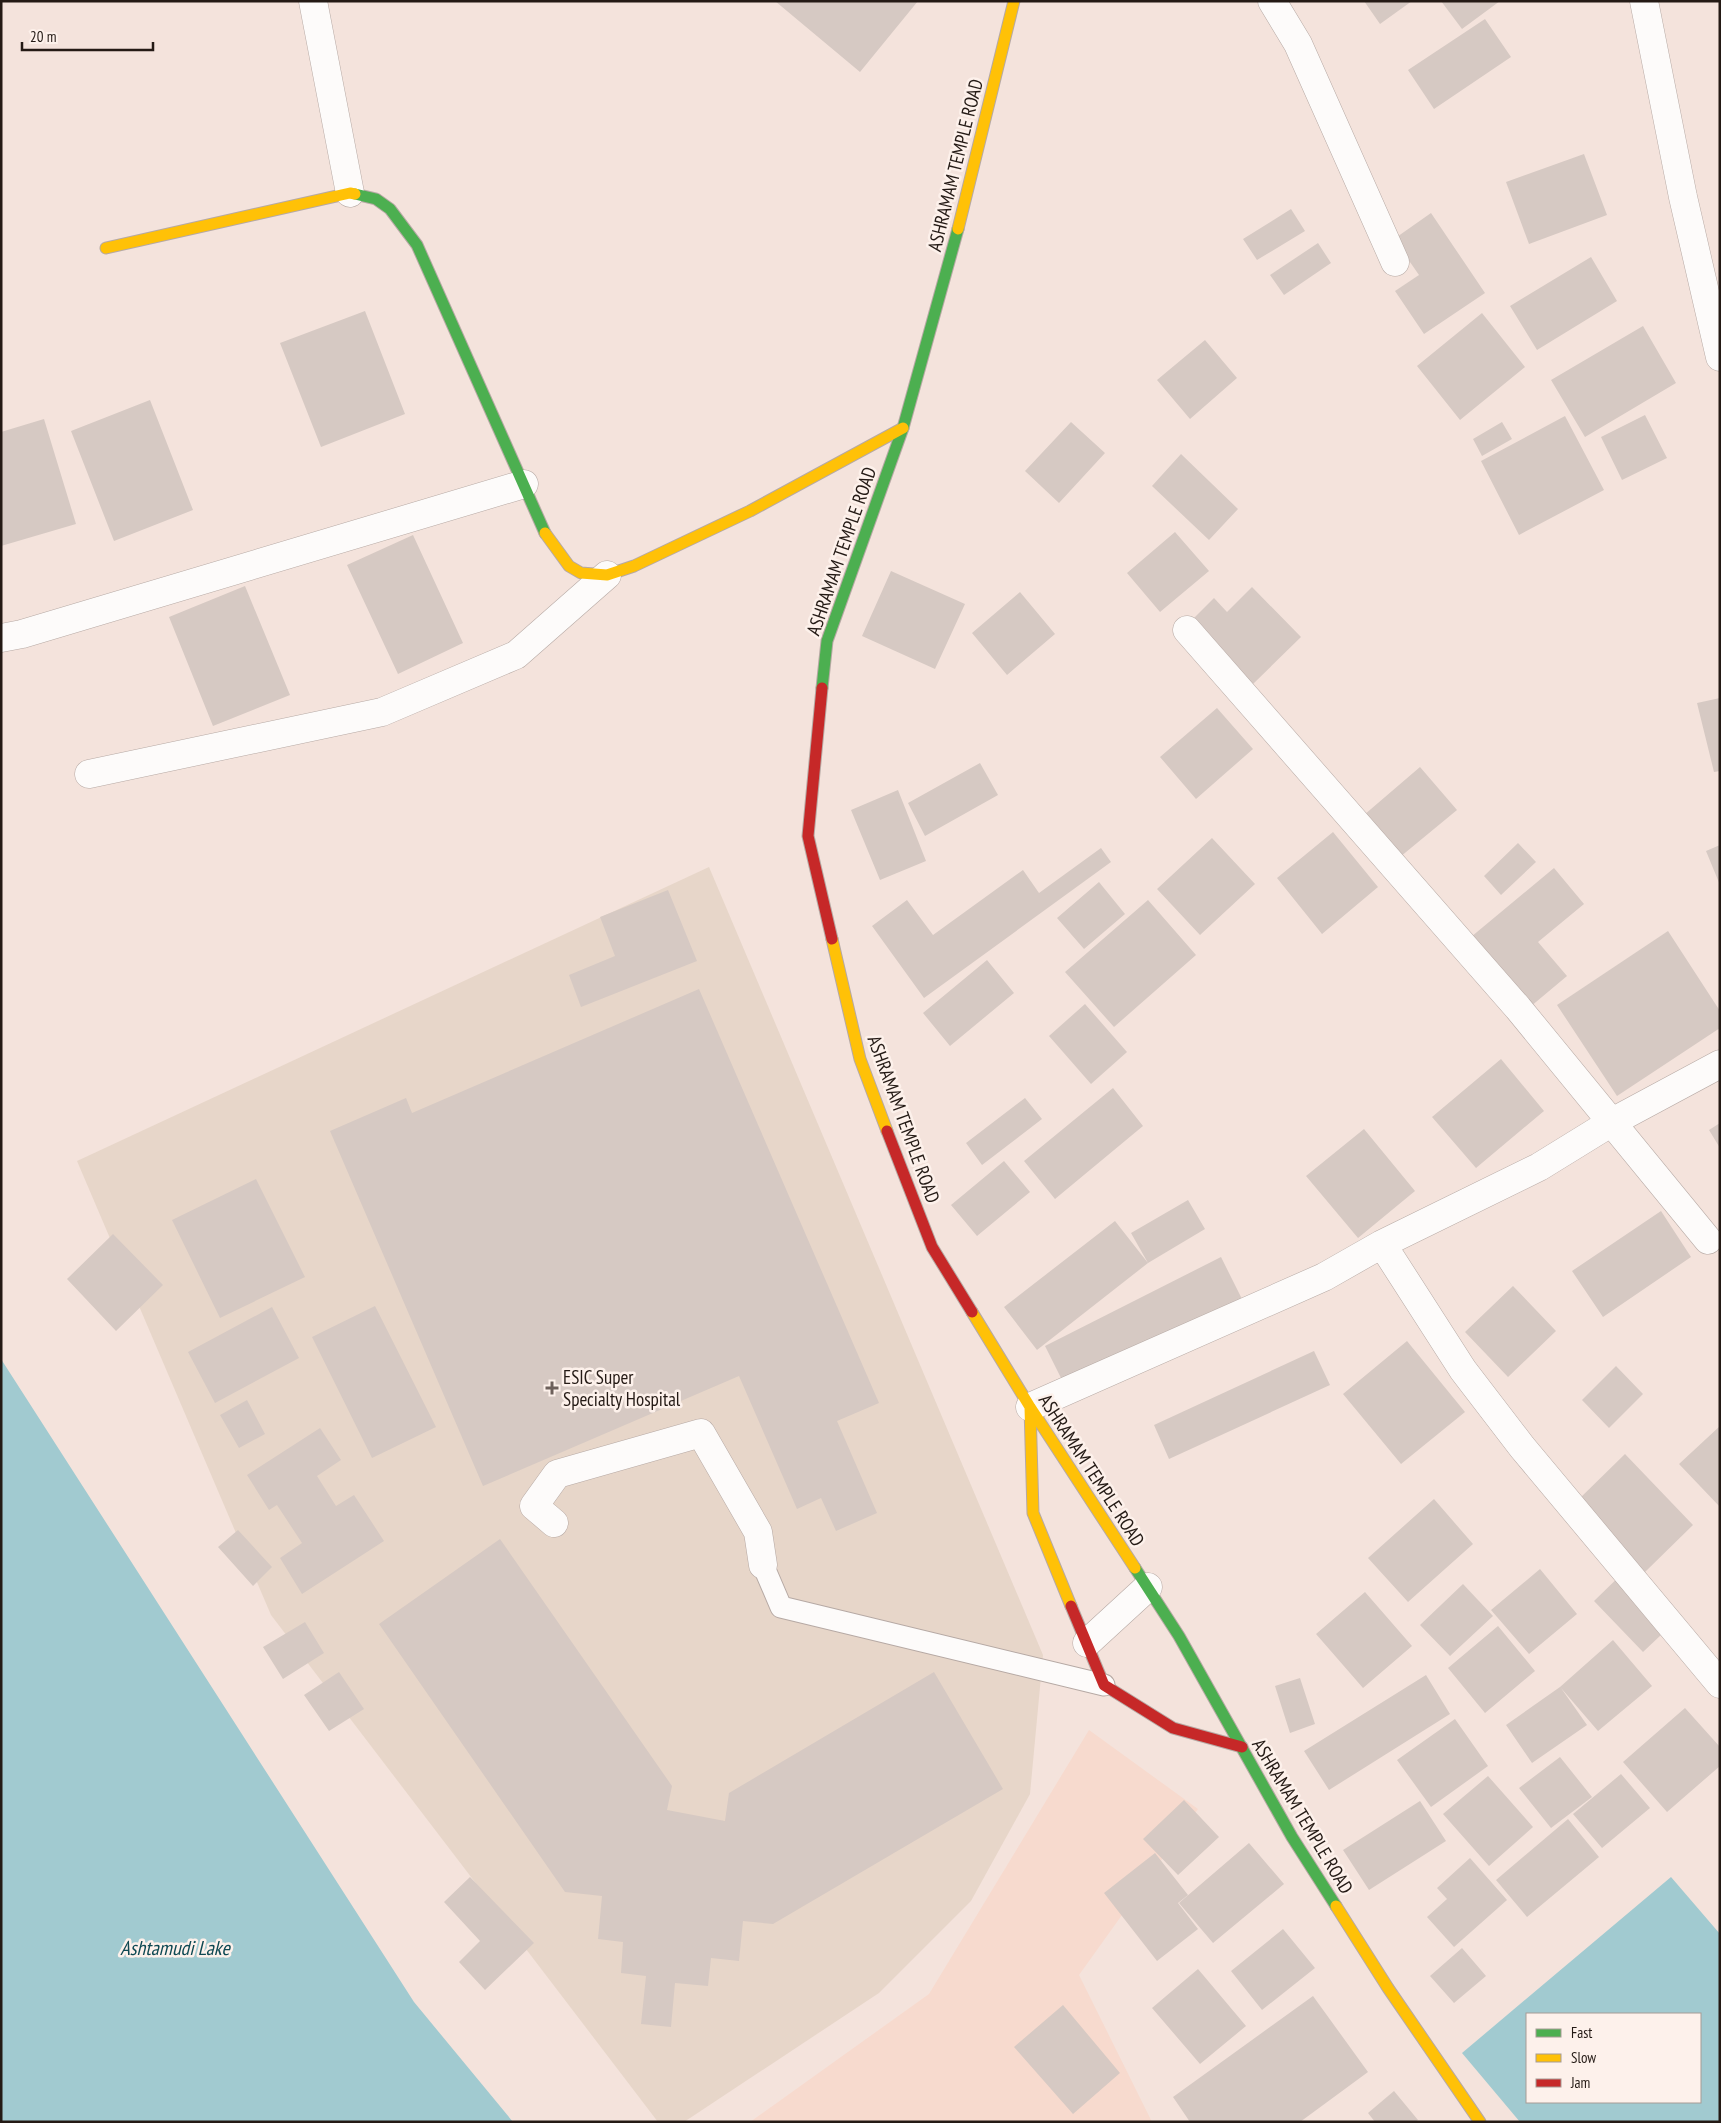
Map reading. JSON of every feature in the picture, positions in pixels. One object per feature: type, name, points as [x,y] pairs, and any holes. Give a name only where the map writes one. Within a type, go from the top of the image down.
[{"type":"street","points":[[313,1],[350,193]]},
{"type":"street","name":"ASHRAMAM TEMPLE ROAD","points":[[1014,1],[962,214],[903,428],[827,641],[808,836],[860,1059],[932,1247],[1030,1407],[1179,1636],[1292,1837],[1388,1988],[1480,2122]]},
{"type":"street","points":[[1272,1],[1298,44],[1395,262]]},
{"type":"street","points":[[1644,1],[1683,197],[1720,357]]},
{"type":"street","points":[[106,248],[350,193],[376,199],[390,209],[417,245],[545,534],[570,566],[581,573],[607,575],[634,566],[750,511],[903,428]]},
{"type":"street","points":[[1,638],[22,634],[524,484]]},
{"type":"street","points":[[89,774],[382,712],[516,655],[607,575]]},
{"type":"street","points":[[1187,630],[1511,1000],[1708,1240]]},
{"type":"street","points":[[1242,1747],[1173,1728],[1104,1685],[1032,1513],[1030,1407],[1324,1277],[1382,1244],[1539,1167],[1612,1122],[1720,1064]]},
{"type":"street","points":[[1382,1244],[1463,1370],[1522,1447],[1720,1684]]},
{"type":"street","points":[[554,1523],[534,1506],[557,1474],[700,1433],[758,1532],[763,1565]]},
{"type":"street","points":[[1087,1643],[1148,1588]]},
{"type":"lane","points":[[763,1565],[782,1607],[1104,1685]]},
{"type":"shaded area","name":"ESIC Super Specialty Hospital","points":[[709,867],[1043,1655],[1030,1794],[971,1901],[879,1993],[684,2122],[658,2122],[271,1615],[77,1161]]},
{"type":"shaded area","points":[[1089,1730],[1198,1809],[1079,1975],[1152,2122],[750,2122],[929,1994]]},
{"type":"water","name":"Ashtamudi Lake","points":[[1,1359],[414,2002],[513,2122],[1,2122]]},
{"type":"water","points":[[1671,1877],[1720,1934],[1720,2122],[1520,2122],[1462,2053]]},
{"type":"building","points":[[775,1],[918,1],[860,72]]},
{"type":"building","points":[[1364,1],[1412,1],[1380,24]]},
{"type":"building","points":[[1441,1],[1500,1],[1462,29]]},
{"type":"building","points":[[1485,19],[1511,57],[1434,109],[1408,70]]},
{"type":"building","points":[[1584,154],[1607,215],[1529,244],[1506,182]]},
{"type":"building","points":[[1291,209],[1305,231],[1257,260],[1243,239]]},
{"type":"building","points":[[1431,213],[1485,293],[1424,334],[1395,291],[1419,275],[1394,239]]},
{"type":"building","points":[[1318,243],[1331,263],[1284,295],[1270,275]]},
{"type":"building","points":[[1591,257],[1617,301],[1537,350],[1510,306]]},
{"type":"building","points":[[365,311],[405,414],[321,447],[280,343]]},
{"type":"building","points":[[1482,313],[1525,367],[1460,420],[1417,366]]},
{"type":"building","points":[[1643,326],[1676,383],[1585,437],[1551,380]]},
{"type":"building","points":[[1205,340],[1237,378],[1190,419],[1157,380]]},
{"type":"building","points":[[150,400],[193,510],[114,541],[71,431]]},
{"type":"building","points":[[1645,415],[1667,458],[1622,480],[1601,437]]},
{"type":"building","points":[[1565,416],[1604,490],[1519,535],[1481,461]]},
{"type":"building","points":[[44,419],[76,524],[1,546],[1,432]]},
{"type":"building","points":[[1071,422],[1105,453],[1059,503],[1025,471]]},
{"type":"building","points":[[1502,422],[1512,439],[1482,456],[1473,439]]},
{"type":"building","points":[[1181,454],[1238,509],[1209,540],[1152,486]]},
{"type":"building","points":[[1175,532],[1209,571],[1160,612],[1127,573]]},
{"type":"building","points":[[413,535],[463,643],[398,674],[347,565]]},
{"type":"building","points":[[891,571],[965,604],[935,669],[862,636]]},
{"type":"building","points":[[245,586],[290,695],[213,726],[169,617]]},
{"type":"building","points":[[1252,587],[1301,637],[1253,684],[1191,621],[1214,598],[1227,612]]},
{"type":"building","points":[[1020,592],[1055,634],[1007,675],[972,633]]},
{"type":"building","points":[[1720,698],[1720,771],[1714,772],[1697,703]]},
{"type":"building","points":[[1217,708],[1253,749],[1196,799],[1160,757]]},
{"type":"building","points":[[980,763],[998,795],[925,836],[908,803]]},
{"type":"building","points":[[1420,767],[1457,810],[1400,857],[1364,815]]},
{"type":"building","points":[[898,790],[926,861],[880,880],[851,810]]},
{"type":"building","points":[[1333,832],[1378,887],[1322,934],[1277,878]]},
{"type":"building","points":[[1212,838],[1255,884],[1200,935],[1157,889]]},
{"type":"building","points":[[1518,843],[1536,862],[1501,895],[1484,876]]},
{"type":"building","points":[[1720,845],[1720,885],[1706,851]]},
{"type":"building","points":[[1101,848],[1111,862],[924,998],[872,926],[907,900],[933,935],[1023,870],[1039,893]]},
{"type":"building","points":[[1554,868],[1584,904],[1538,942],[1567,976],[1530,1007],[1471,937]]},
{"type":"building","points":[[1099,882],[1125,914],[1084,949],[1057,918]]},
{"type":"building","points":[[668,890],[697,961],[581,1007],[569,975],[615,956],[600,917]]},
{"type":"building","points":[[1148,900],[1196,955],[1114,1027],[1065,972]]},
{"type":"building","points":[[1668,931],[1720,1011],[1720,1028],[1617,1096],[1557,1005]]},
{"type":"building","points":[[987,960],[1014,993],[950,1046],[923,1013]]},
{"type":"building","points":[[699,989],[879,1403],[837,1421],[877,1513],[836,1531],[821,1498],[797,1509],[739,1376],[483,1486],[330,1131],[406,1098],[412,1113]]},
{"type":"building","points":[[1085,1004],[1127,1052],[1091,1084],[1049,1036]]},
{"type":"building","points":[[1501,1059],[1544,1111],[1476,1168],[1432,1117]]},
{"type":"building","points":[[1113,1088],[1143,1126],[1055,1199],[1024,1161]]},
{"type":"building","points":[[1025,1098],[1042,1119],[982,1165],[966,1143]]},
{"type":"building","points":[[1720,1123],[1720,1148],[1709,1130]]},
{"type":"building","points":[[1364,1129],[1415,1191],[1358,1238],[1306,1176]]},
{"type":"building","points":[[1004,1161],[1030,1192],[977,1236],[951,1205]]},
{"type":"building","points":[[256,1179],[305,1277],[220,1318],[172,1220]]},
{"type":"building","points":[[1188,1200],[1205,1229],[1148,1263],[1131,1233]]},
{"type":"building","points":[[1661,1211],[1691,1257],[1603,1317],[1572,1271]]},
{"type":"building","points":[[1115,1221],[1148,1263],[1037,1350],[1004,1307]]},
{"type":"building","points":[[113,1234],[163,1285],[116,1331],[67,1279]]},
{"type":"building","points":[[1221,1257],[1243,1301],[1067,1390],[1045,1346]]},
{"type":"building","points":[[1513,1286],[1556,1331],[1508,1377],[1465,1332]]},
{"type":"building","points":[[375,1306],[436,1427],[372,1458],[312,1337]]},
{"type":"building","points":[[272,1307],[299,1358],[215,1403],[188,1352]]},
{"type":"building","points":[[1407,1341],[1465,1412],[1401,1464],[1343,1394]]},
{"type":"building","points":[[1314,1351],[1330,1385],[1169,1459],[1154,1425]]},
{"type":"building","points":[[1616,1366],[1643,1394],[1609,1428],[1582,1400]]},
{"type":"building","points":[[247,1400],[265,1434],[239,1448],[220,1415]]},
{"type":"building","points":[[1720,1426],[1720,1507],[1679,1464]]},
{"type":"building","points":[[320,1428],[341,1460],[317,1476],[336,1506],[354,1495],[384,1541],[302,1594],[280,1558],[302,1543],[277,1505],[269,1510],[247,1475]]},
{"type":"building","points":[[1625,1454],[1693,1525],[1645,1572],[1577,1501]]},
{"type":"building","points":[[1434,1499],[1473,1544],[1408,1602],[1368,1558]]},
{"type":"building","points":[[238,1530],[272,1567],[253,1586],[218,1547]]},
{"type":"building","points":[[500,1539],[672,1786],[667,1810],[725,1821],[729,1793],[934,1672],[1003,1789],[773,1924],[743,1921],[739,1961],[711,1958],[708,1986],[675,1983],[671,2027],[641,2024],[646,1976],[621,1973],[623,1942],[598,1939],[602,1896],[565,1892],[379,1624]]},
{"type":"building","points":[[1631,1565],[1680,1617],[1643,1652],[1594,1601]]},
{"type":"building","points":[[1540,1569],[1577,1614],[1529,1654],[1491,1610]]},
{"type":"building","points":[[1463,1584],[1493,1616],[1450,1656],[1420,1625]]},
{"type":"building","points":[[1365,1592],[1412,1646],[1363,1688],[1316,1634]]},
{"type":"building","points":[[305,1622],[324,1653],[283,1679],[263,1647]]},
{"type":"building","points":[[1498,1626],[1535,1671],[1485,1713],[1448,1668]]},
{"type":"building","points":[[1613,1640],[1652,1686],[1598,1731],[1561,1688],[1587,1725],[1532,1763],[1506,1725],[1560,1687]]},
{"type":"building","points":[[339,1672],[364,1709],[329,1731],[304,1695]]},
{"type":"building","points":[[1426,1675],[1450,1714],[1329,1790],[1304,1751]]},
{"type":"building","points":[[1300,1678],[1315,1724],[1290,1733],[1275,1686]]},
{"type":"building","points":[[1685,1708],[1720,1747],[1720,1766],[1667,1812],[1623,1762]]},
{"type":"building","points":[[1455,1719],[1488,1766],[1431,1807],[1397,1760]]},
{"type":"building","points":[[1560,1757],[1592,1797],[1551,1828],[1519,1788]]},
{"type":"building","points":[[1621,1774],[1650,1808],[1602,1848],[1573,1814]]},
{"type":"building","points":[[1488,1776],[1533,1827],[1489,1866],[1443,1814]]},
{"type":"building","points":[[1184,1800],[1219,1837],[1178,1875],[1143,1839]]},
{"type":"building","points":[[1420,1801],[1446,1841],[1369,1890],[1343,1850]]},
{"type":"building","points":[[1568,1819],[1599,1857],[1527,1917],[1496,1880]]},
{"type":"building","points":[[1249,1843],[1284,1884],[1213,1943],[1179,1903]]},
{"type":"building","points":[[1155,1853],[1188,1895],[1178,1903],[1198,1929],[1157,1961],[1104,1893]]},
{"type":"building","points":[[1470,1858],[1507,1900],[1454,1947],[1427,1917],[1447,1899],[1437,1888]]},
{"type":"building","points":[[470,1877],[534,1943],[485,1990],[459,1962],[480,1941],[444,1902]]},
{"type":"building","points":[[1283,1929],[1315,1968],[1262,2010],[1231,1971]]},
{"type":"building","points":[[1462,1948],[1486,1976],[1454,2003],[1430,1976]]},
{"type":"building","points":[[1198,1969],[1246,2026],[1200,2064],[1152,2008]]},
{"type":"building","points":[[1313,1996],[1368,2072],[1300,2122],[1190,2122],[1173,2097]]},
{"type":"building","points":[[1063,2005],[1120,2073],[1073,2114],[1014,2047]]},
{"type":"building","points":[[1394,2091],[1418,2120],[1415,2122],[1375,2122],[1368,2113]]},
{"type":"traffic: fast","points":[[355,194],[376,199],[390,209],[417,245],[545,533]]},
{"type":"traffic: fast","points":[[822,688],[827,641],[903,428],[958,229]]},
{"type":"traffic: fast","points":[[1135,1568],[1179,1636],[1292,1837],[1336,1906]]},
{"type":"traffic: slow","points":[[958,229],[1014,1]]},
{"type":"traffic: slow","points":[[106,248],[350,193],[355,194]]},
{"type":"traffic: slow","points":[[545,533],[569,566],[581,573],[607,575],[634,566],[750,511],[903,428]]},
{"type":"traffic: slow","points":[[832,939],[860,1059],[887,1131]]},
{"type":"traffic: slow","points":[[972,1312],[1030,1407],[1135,1568]]},
{"type":"traffic: slow","points":[[1030,1407],[1033,1513],[1071,1606]]},
{"type":"traffic: slow","points":[[1336,1906],[1388,1988],[1480,2122]]},
{"type":"traffic: jam","points":[[822,688],[808,836],[832,939]]},
{"type":"traffic: jam","points":[[887,1131],[932,1247],[972,1312]]},
{"type":"traffic: jam","points":[[1071,1606],[1104,1685],[1173,1728],[1242,1747]]},
{"type":"place","name":"ESIC Super Specialty Hospital","points":[[552,1388]]}]
